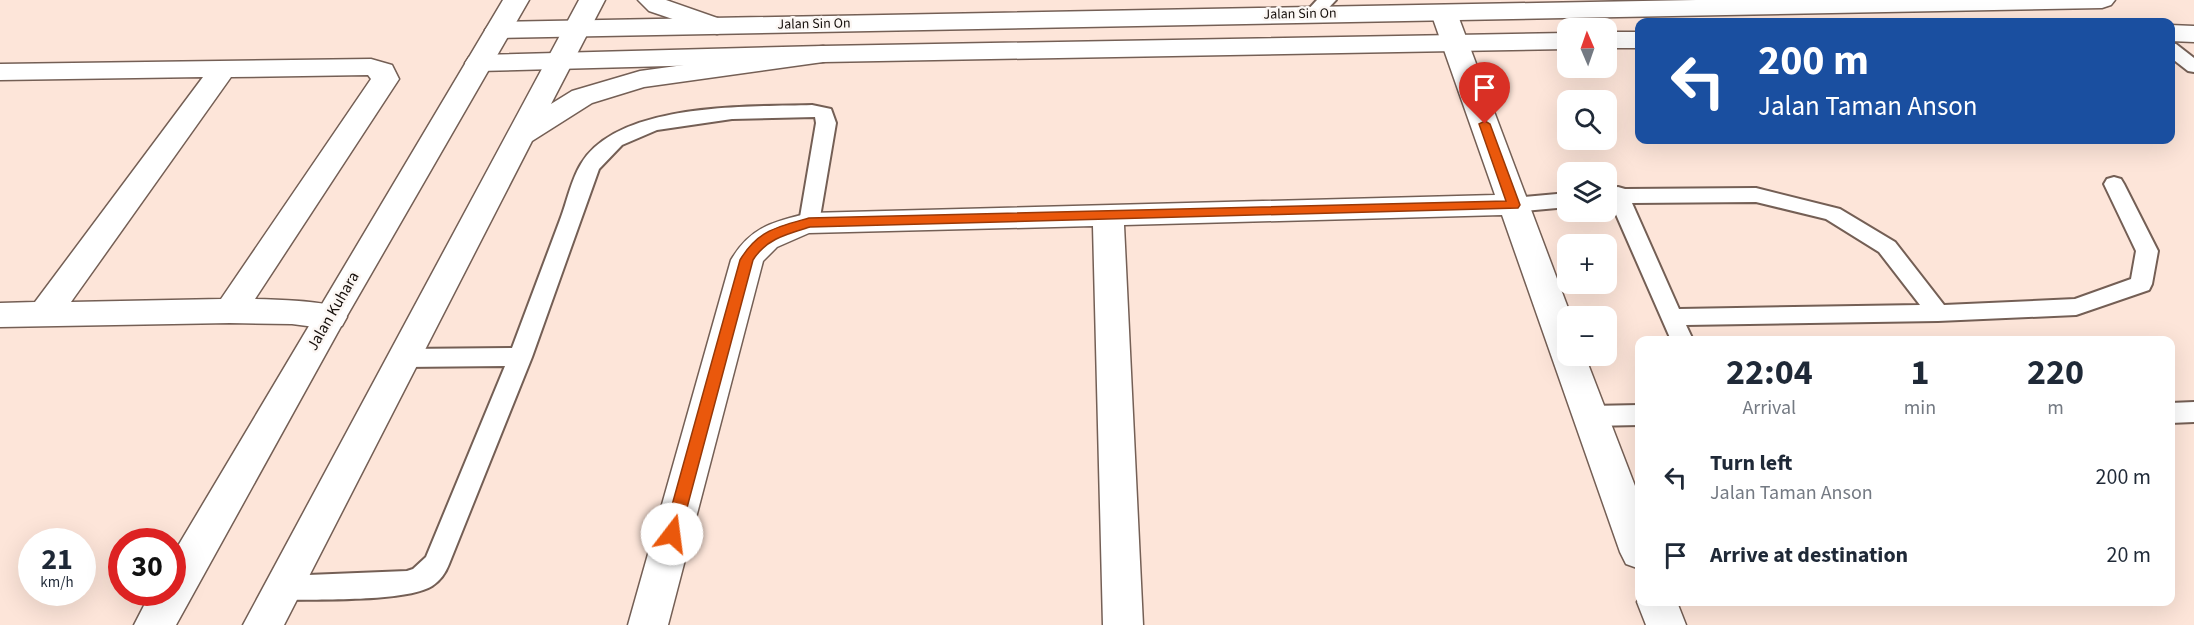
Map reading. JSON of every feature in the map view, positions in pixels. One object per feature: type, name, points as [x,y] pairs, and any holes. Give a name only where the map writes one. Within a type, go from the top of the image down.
[{"type":"main road","name":"Jalan Kuhara","points":[[154,625],[330,317],[516,0]]},
{"type":"main road","points":[[263,625],[591,0]]},
{"type":"main road","points":[[651,0],[658,6],[717,26]]},
{"type":"main road","name":"Jalan Sin On","points":[[498,30],[717,26],[1320,7],[1444,13],[2102,0]]},
{"type":"main road","points":[[1444,13],[1557,324]]},
{"type":"main road","points":[[2175,33],[2194,34]]},
{"type":"main road","points":[[1617,40],[1635,40]]},
{"type":"main road","name":"Jalan Sin On","points":[[478,63],[823,54],[1557,41]]},
{"type":"main road","points":[[518,138],[582,97],[640,79],[823,54]]},
{"type":"main road","points":[[0,72],[371,67],[382,71],[385,79],[230,311]]},
{"type":"main road","points":[[44,315],[223,69]]},
{"type":"main road","points":[[648,625],[747,260],[755,247],[773,234],[809,222],[1514,205]]},
{"type":"main road","points":[[1108,215],[1123,625]]},
{"type":"main road","points":[[0,315],[230,311],[292,312],[330,317]]},
{"type":"main road","points":[[1572,366],[1635,538]]},
{"type":"main road","points":[[1659,606],[1666,625]]},
{"type":"lane","points":[[2175,52],[2194,68]]},
{"type":"lane","points":[[283,588],[408,583],[423,577],[436,564],[520,357],[590,165],[615,141],[652,125],[687,118],[732,113],[812,111],[824,113],[826,123],[809,222]]},
{"type":"lane","points":[[1671,317],[1938,313],[2076,307],[2141,284],[2147,251],[2114,184]]},
{"type":"lane","points":[[1617,195],[1756,195],[1833,214],[1887,247],[1938,313]]},
{"type":"lane","points":[[1514,205],[1557,201]]},
{"type":"lane","points":[[1617,205],[1680,336]]},
{"type":"lane","points":[[404,358],[520,357]]},
{"type":"lane","points":[[2175,412],[2194,412]]},
{"type":"lane","points":[[1590,416],[1635,415]]},
{"type":"route","points":[[672,534],[747,260],[755,247],[773,234],[809,222],[1514,205],[1485,124]]}]
